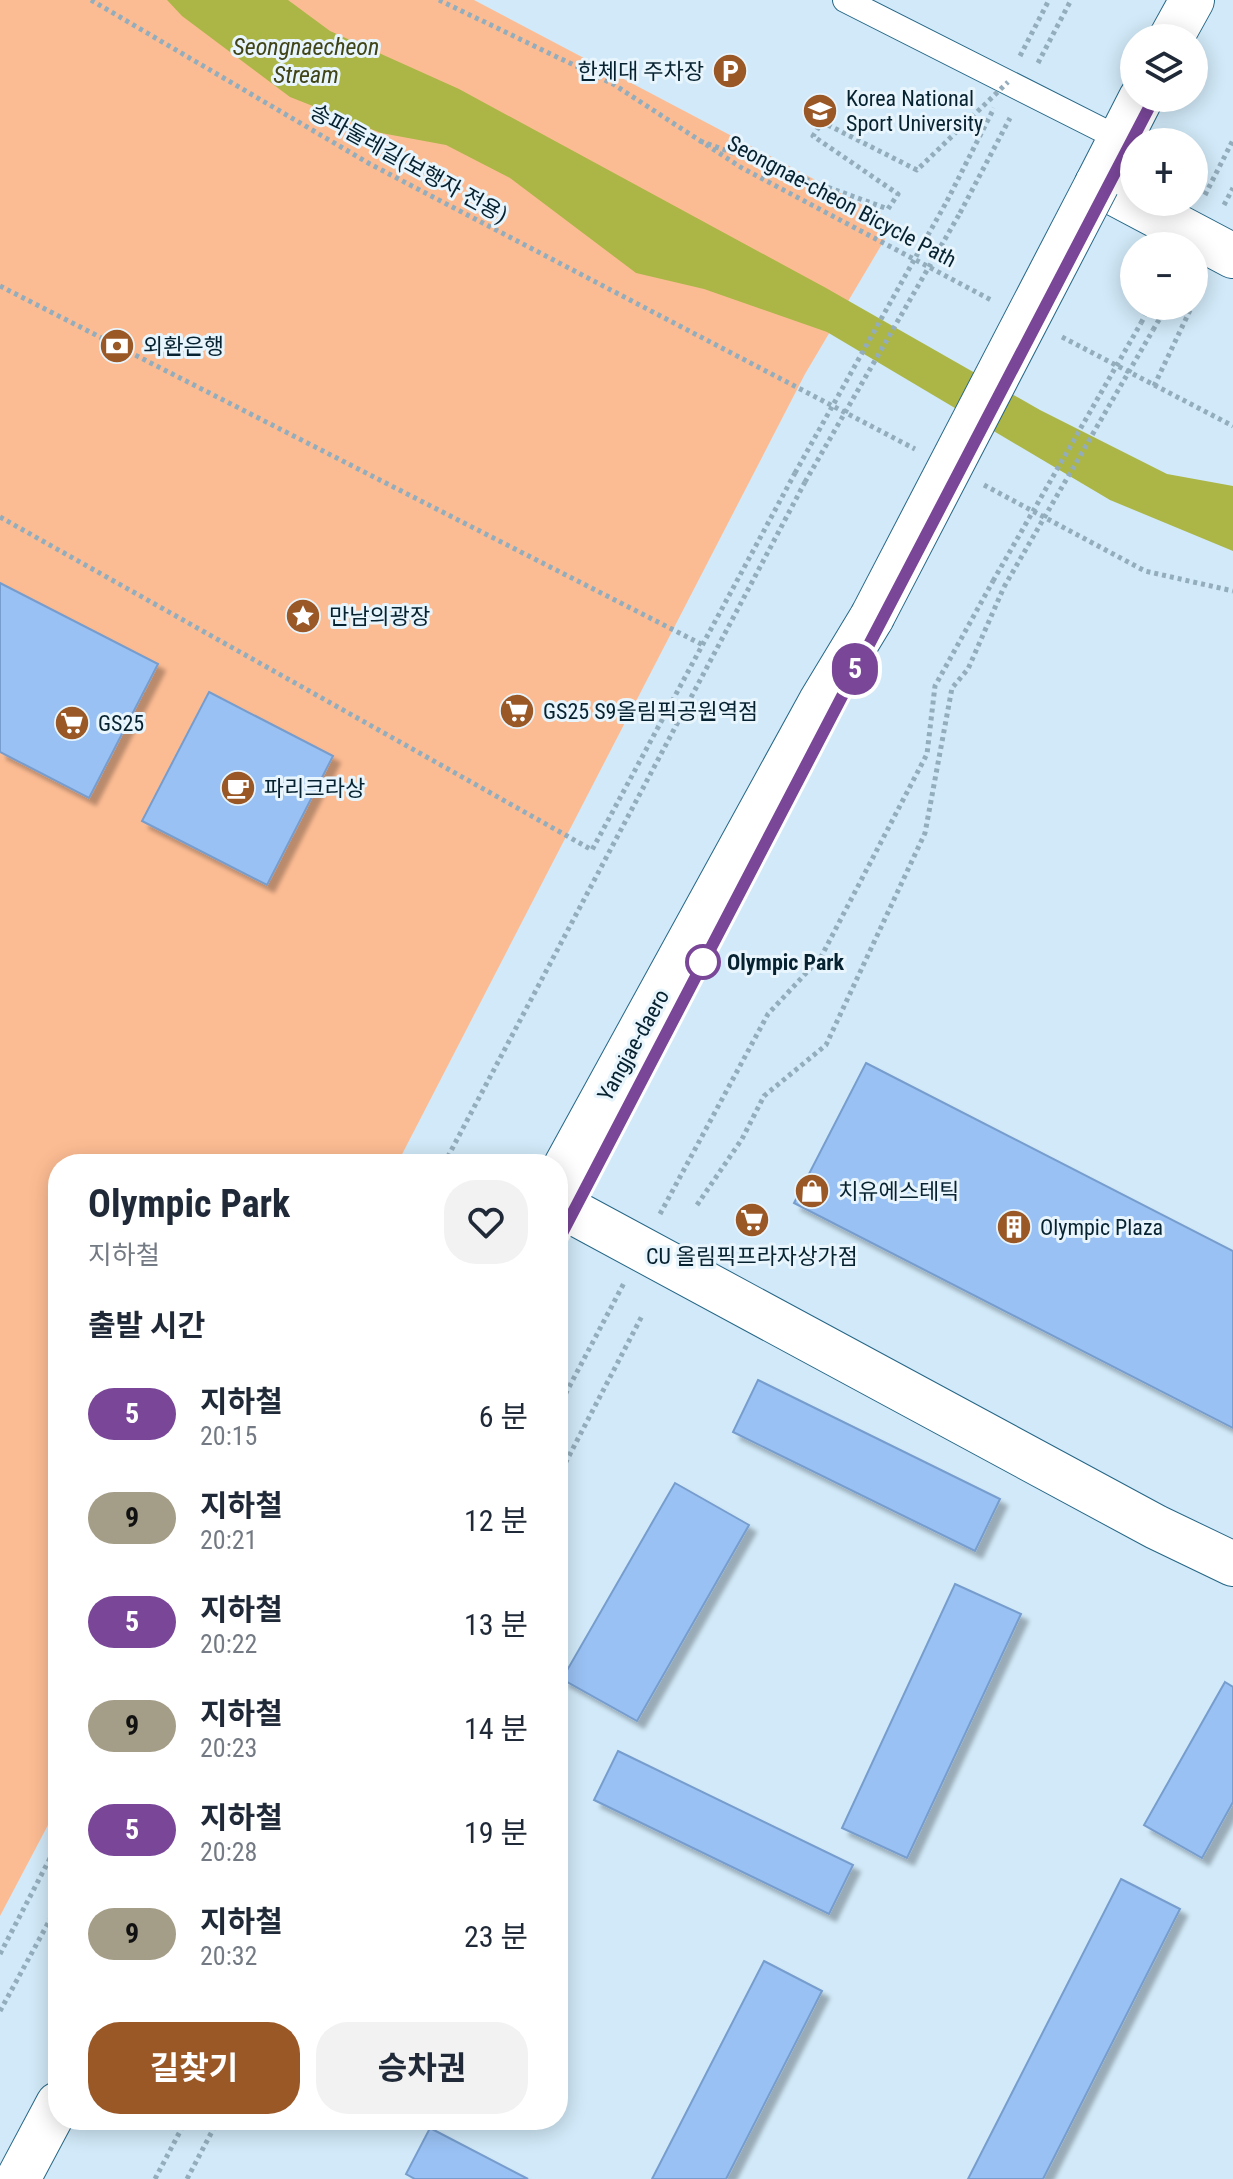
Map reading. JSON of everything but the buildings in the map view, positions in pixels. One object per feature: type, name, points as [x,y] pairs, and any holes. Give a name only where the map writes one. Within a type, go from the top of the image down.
[{"type":"main road","points":[[1179,24],[1192,0]]},
{"type":"main road","points":[[1120,139],[1097,184],[1233,256]]},
{"type":"main road","name":"Yangjae-daero","points":[[568,1162],[820,703],[872,617],[1097,184]]},
{"type":"main road","points":[[568,1209],[1156,1527],[1233,1564]]},
{"type":"main road","points":[[18,2179],[48,2123]]},
{"type":"lane","points":[[845,0],[1120,139]]},
{"type":"path","name":"송파둘레길(보행자 전용)","points":[[91,0],[370,164],[676,322]]},
{"type":"path","name":"Seongnae-cheon Bicycle Path","points":[[439,0],[613,84],[742,168],[1003,306]]},
{"type":"path","points":[[0,517],[592,850],[795,473],[947,201],[1049,0]]},
{"type":"path","points":[[700,141],[888,209],[898,194],[813,136],[822,122],[917,170],[1008,82]]},
{"type":"path","points":[[449,1154],[805,482],[960,213]]},
{"type":"path","points":[[0,286],[703,645]]},
{"type":"path","points":[[708,1123],[768,1014],[821,957],[927,754],[935,686],[1143,320]]},
{"type":"path","points":[[697,1205],[742,1139],[764,1096],[826,1045],[925,833],[952,688],[968,669],[1004,587],[1159,320]]},
{"type":"path","points":[[1154,386],[1185,320]]},
{"type":"path","points":[[1058,335],[1233,426]]},
{"type":"path","points":[[568,1458],[643,1314]]},
{"type":"path","points":[[0,1954],[48,1862]]},
{"type":"path","points":[[0,2011],[48,1923]]},
{"type":"path","points":[[155,2179],[181,2130]]},
{"type":"path","points":[[187,2179],[213,2130]]},
{"type":"shaded area","points":[[0,0],[474,0],[895,222],[805,374],[402,1154],[48,1154],[48,1825],[0,1916]]},
{"type":"water","name":"Seongnaecheon Stream","points":[[167,0],[288,0],[330,31],[459,89],[826,288],[1040,410],[1167,474],[1233,486],[1233,551],[1110,500],[827,332],[704,289],[636,273],[510,178],[446,145],[381,133],[290,97],[182,16]]},
{"type":"metro line","name":"5","points":[[568,1222],[1147,112]]},
{"type":"place","name":"한체대 주차장","points":[[730,71]]},
{"type":"place","name":"Korea National Sport University","points":[[820,111]]},
{"type":"place","name":"외환은행","points":[[117,346]]},
{"type":"place","name":"만남의광장","points":[[303,616]]},
{"type":"place","name":"GS25 S9올림픽공원역점","points":[[517,711]]},
{"type":"place","name":"GS25","points":[[72,723]]},
{"type":"place","name":"파리크라상","points":[[238,788]]},
{"type":"place","name":"Olympic Park","points":[[703,962]]},
{"type":"place","name":"치유에스테틱","points":[[812,1191]]},
{"type":"place","name":"CU 올림픽프라자상가점","points":[[752,1220]]},
{"type":"place","name":"Olympic Plaza","points":[[1014,1227]]}]
